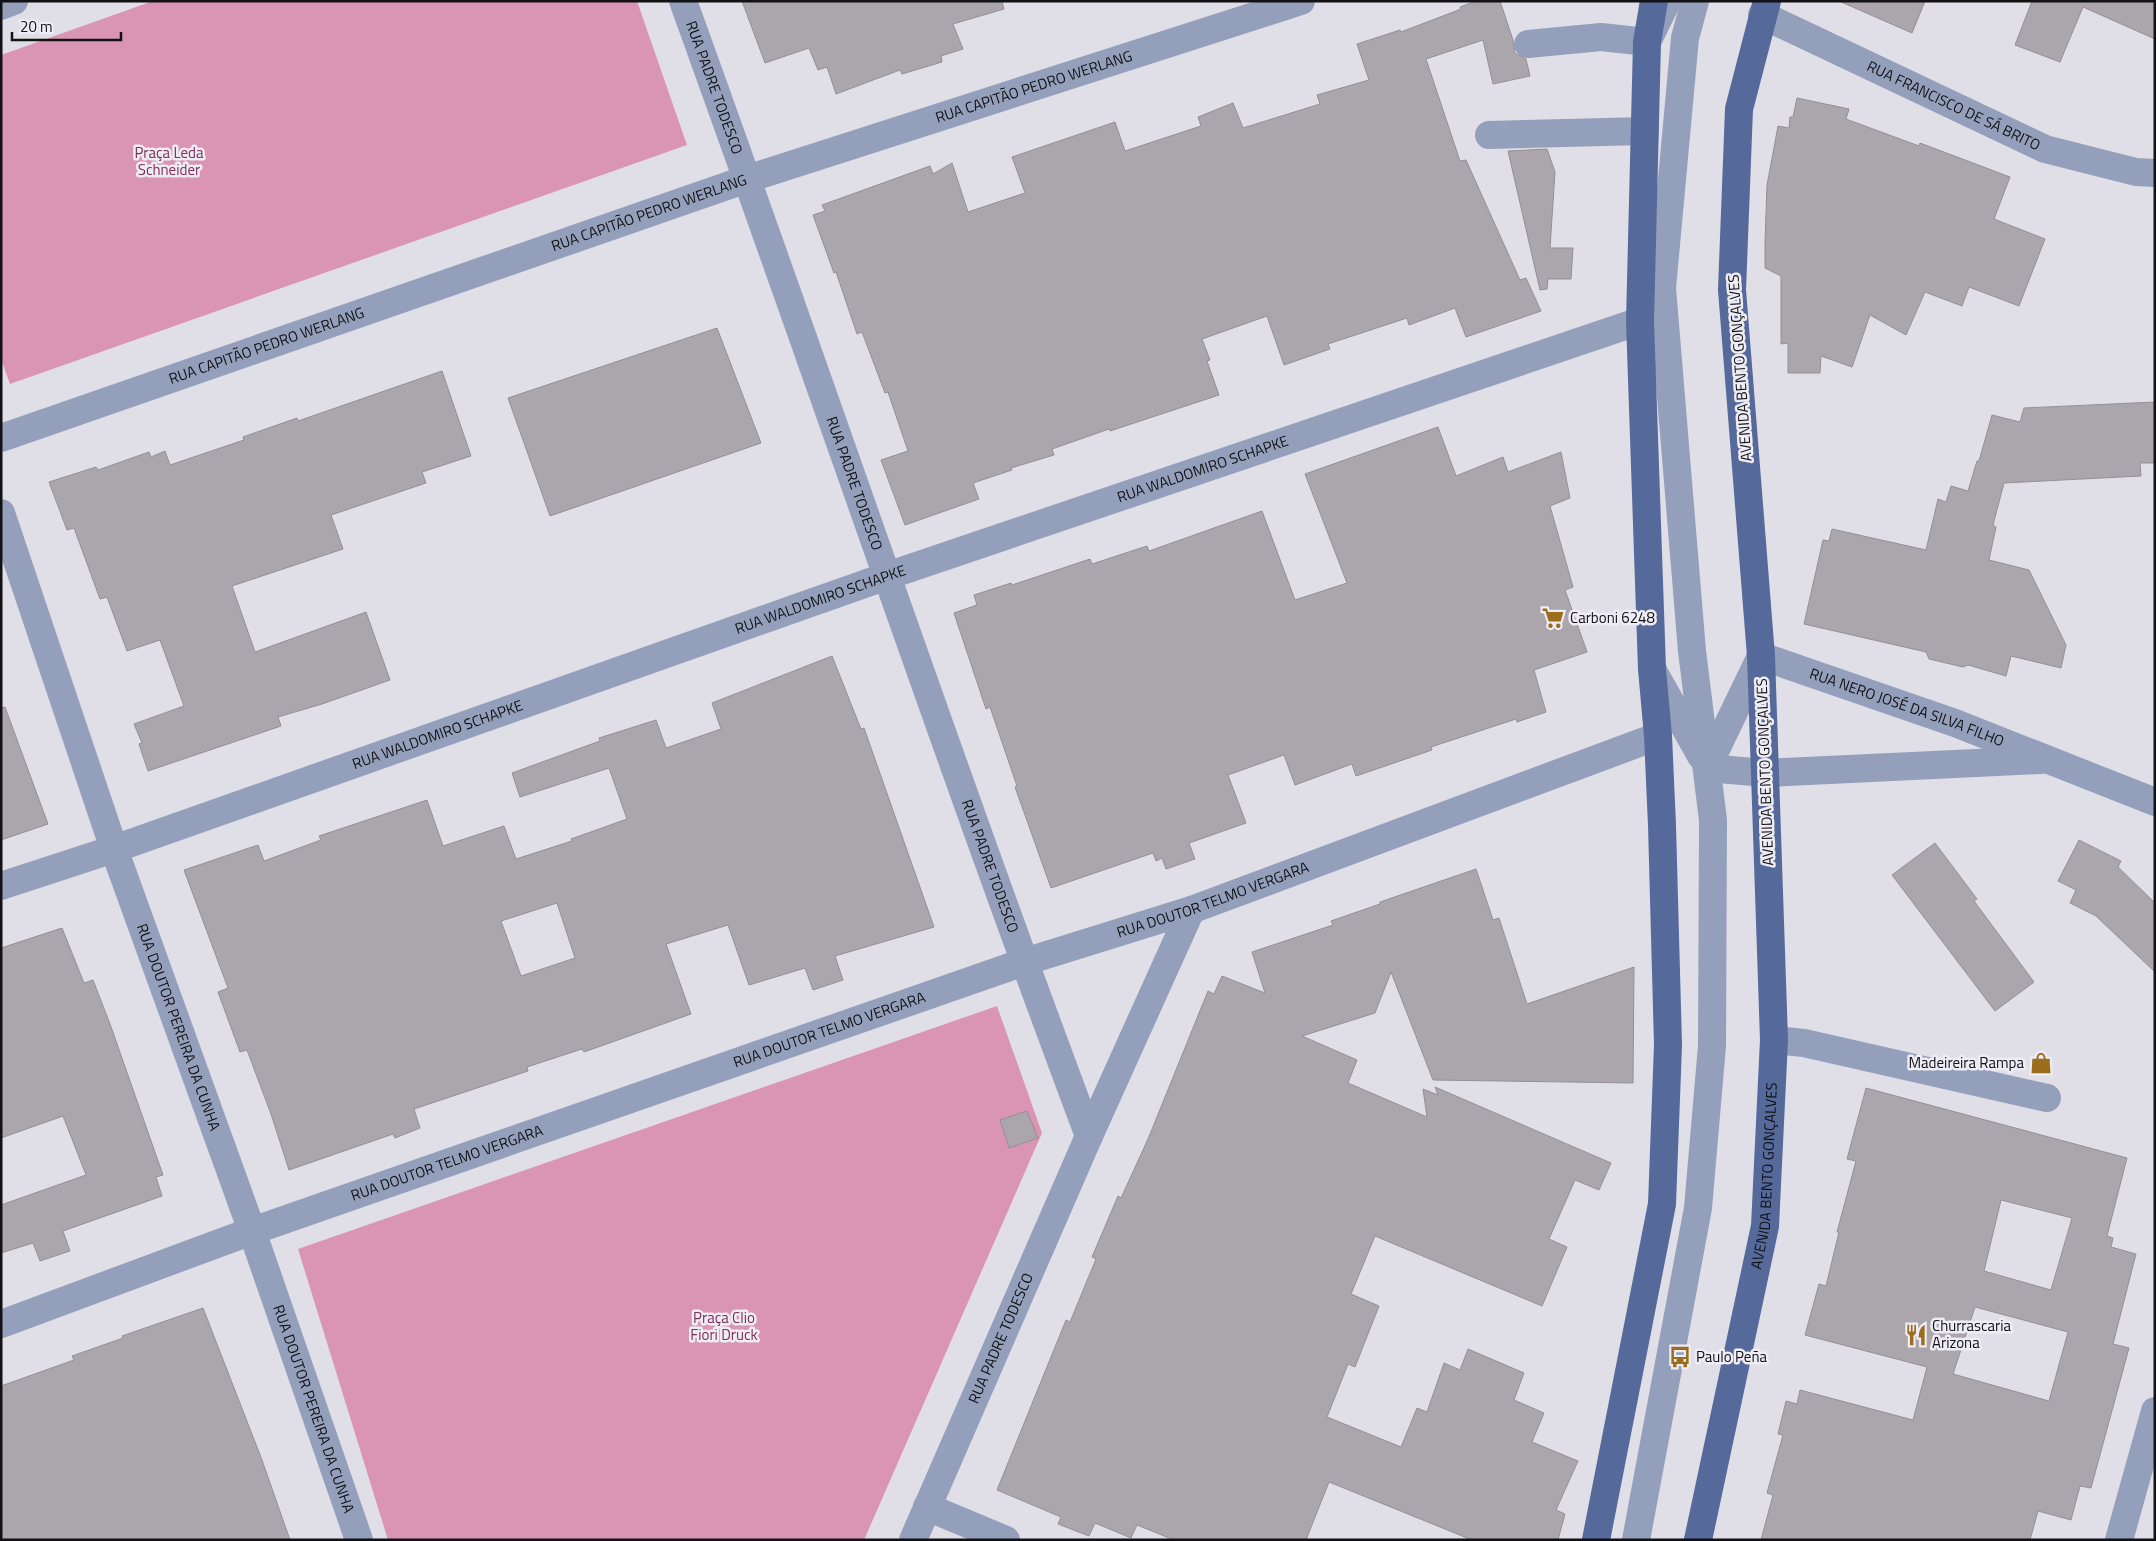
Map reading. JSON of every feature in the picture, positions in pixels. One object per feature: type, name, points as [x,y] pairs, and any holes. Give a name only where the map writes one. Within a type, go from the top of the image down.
[{"type":"main road","points":[[1596,1540],[1662,1204],[1668,1045],[1658,736],[1652,669],[1640,321],[1647,42],[1654,1]]},
{"type":"main road","name":"AVENIDA BENTO GONÇALVES","points":[[1698,1540],[1765,1226],[1774,1040],[1761,656],[1732,290],[1739,110],[1764,8]]},
{"type":"street","points":[[1,6],[14,1]]},
{"type":"street","name":"RUA PADRE TODESCO","points":[[683,1],[1024,962],[1089,1136]]},
{"type":"street","name":"RUA CAPITÃO PEDRO WERLANG","points":[[1,438],[747,179],[1301,1]]},
{"type":"street","points":[[1528,44],[1601,37],[1647,42],[1668,1]]},
{"type":"street","points":[[1636,1540],[1698,1208],[1712,1046],[1713,820],[1692,651],[1662,288],[1685,38],[1695,1]]},
{"type":"street","name":"RUA FRANCISCO DE SÁ BRITO","points":[[1764,8],[2045,149],[2136,172],[2155,173]]},
{"type":"street","points":[[1489,134],[1589,134],[1645,130]]},
{"type":"street","name":"RUA WALDOMIRO SCHAPKE","points":[[1,886],[114,849],[887,576],[1640,321]]},
{"type":"street","name":"RUA DOUTOR PEREIRA DA CUNHA","points":[[1,513],[114,849],[252,1231],[359,1540]]},
{"type":"street","points":[[1708,768],[1761,656]]},
{"type":"street","name":"RUA NERO JOSÉ DA SILVA FILHO","points":[[1761,656],[1955,723],[2052,759],[2155,802]]},
{"type":"street","points":[[1652,669],[1708,768]]},
{"type":"street","name":"RUA DOUTOR TELMO VERGARA","points":[[1,1324],[252,1231],[1024,962],[1191,910],[1658,736]]},
{"type":"street","name":"RUA NERO JOSÉ DA SILVA FILHO","points":[[1708,768],[1765,773],[2052,759]]},
{"type":"street","name":"RUA PADRE TODESCO","points":[[913,1540],[1089,1136],[1191,910]]},
{"type":"street","points":[[1774,1040],[1804,1043],[2046,1098]]},
{"type":"street","points":[[2119,1540],[2155,1410]]},
{"type":"street","points":[[927,1507],[1006,1540]]},
{"type":"green space","name":"Praça Leda Schneider","points":[[153,1],[637,1],[687,145],[10,384],[1,359],[1,55]]},
{"type":"green space","name":"Praça Clio Fiori Druck","points":[[997,1006],[1042,1133],[864,1540],[388,1540],[298,1249]]},
{"type":"building","points":[[742,1],[1002,1],[1004,9],[953,24],[963,49],[941,56],[942,62],[902,74],[900,70],[836,94],[827,67],[818,70],[809,48],[765,63]]},
{"type":"building","points":[[1476,1],[1500,1],[1513,40],[1515,53],[1526,59],[1530,76],[1493,84],[1483,40],[1426,59],[1460,161],[1466,160],[1520,280],[1526,278],[1541,311],[1466,337],[1455,308],[1409,325],[1407,318],[1328,344],[1330,349],[1284,365],[1267,316],[1202,339],[1210,360],[1207,361],[1219,395],[1052,449],[1054,455],[1011,468],[1012,470],[973,483],[979,499],[905,525],[881,460],[908,451],[888,392],[885,393],[862,332],[857,334],[836,272],[834,273],[813,215],[825,211],[822,205],[930,166],[933,174],[952,163],[968,212],[1025,193],[1012,157],[1115,122],[1125,151],[1201,126],[1198,117],[1233,103],[1243,128],[1320,104],[1317,95],[1369,80],[1357,44],[1400,30],[1401,32],[1461,9],[1460,7]]},
{"type":"building","points":[[1839,1],[1925,1],[1912,33]]},
{"type":"building","points":[[2032,1],[2155,1],[2155,39],[2083,7],[2060,62],[2015,45]]},
{"type":"building","points":[[1797,98],[1849,109],[1846,119],[1919,146],[1920,143],[2010,177],[1994,219],[2045,239],[2019,306],[1969,287],[1962,306],[1925,292],[1906,335],[1870,315],[1852,367],[1821,356],[1820,373],[1788,373],[1788,343],[1781,344],[1781,276],[1765,268],[1765,242],[1767,185],[1778,126],[1789,128],[1790,117],[1793,117]]},
{"type":"building","points":[[1547,149],[1555,172],[1550,248],[1573,248],[1571,279],[1548,279],[1547,289],[1540,290],[1508,151]]},
{"type":"building","points":[[717,328],[761,443],[550,516],[508,398]]},
{"type":"building","points":[[442,371],[471,456],[422,472],[426,483],[331,515],[343,549],[232,586],[255,652],[366,612],[390,680],[278,717],[281,726],[148,771],[139,744],[142,743],[134,724],[184,706],[160,640],[127,651],[107,597],[100,599],[74,528],[67,530],[49,482],[96,467],[98,470],[149,452],[151,457],[165,451],[170,465],[244,440],[243,437],[297,418],[298,421]]},
{"type":"building","points":[[2155,402],[2155,463],[2140,463],[2141,476],[2004,483],[1993,525],[1996,527],[1989,560],[2029,570],[2066,645],[2061,668],[2011,656],[2006,676],[1968,665],[1963,667],[1929,659],[1926,652],[1804,624],[1823,540],[1829,541],[1832,529],[1926,550],[1938,499],[1946,502],[1951,486],[1968,491],[1992,415],[2020,422],[2024,408]]},
{"type":"building","points":[[1438,427],[1456,476],[1503,457],[1508,472],[1561,452],[1570,498],[1550,506],[1573,587],[1565,590],[1587,652],[1534,670],[1546,712],[1517,722],[1516,719],[1431,747],[1432,750],[1356,776],[1352,764],[1295,785],[1284,755],[1228,775],[1246,823],[1189,843],[1195,859],[1166,869],[1162,858],[1156,861],[1153,853],[1051,888],[1015,787],[1017,786],[990,707],[986,709],[954,613],[977,605],[974,595],[1011,583],[1012,585],[1090,559],[1092,564],[1147,546],[1149,551],[1262,511],[1295,600],[1347,583],[1305,474]]},
{"type":"building","points":[[832,656],[861,729],[864,728],[934,927],[835,956],[843,980],[813,990],[805,968],[749,985],[728,925],[666,944],[691,1014],[584,1052],[582,1049],[527,1067],[528,1071],[414,1109],[420,1128],[395,1138],[393,1134],[289,1170],[271,1114],[247,1050],[240,1052],[218,992],[228,988],[184,870],[258,845],[264,861],[321,840],[319,836],[427,800],[443,846],[504,826],[516,859],[572,841],[571,839],[627,819],[609,768],[520,797],[512,773],[600,741],[599,738],[656,720],[666,748],[721,729],[712,703]],"holes":[[[557,903],[575,958],[521,976],[501,921]]]},
{"type":"building","points":[[5,707],[48,824],[1,840],[1,708]]},
{"type":"building","points":[[2079,840],[2121,861],[2118,867],[2155,903],[2155,972],[2096,916],[2070,903],[2076,890],[2058,881]]},
{"type":"building","points":[[1935,843],[1977,899],[1974,901],[2034,982],[1995,1011],[1892,875]]},
{"type":"building","points":[[1476,869],[1493,920],[1499,918],[1527,1004],[1634,967],[1633,1083],[1433,1080],[1391,972],[1375,1013],[1302,1036],[1357,1060],[1348,1083],[1427,1117],[1423,1089],[1438,1095],[1435,1087],[1611,1163],[1599,1190],[1575,1180],[1549,1239],[1567,1247],[1542,1306],[1375,1236],[1351,1294],[1379,1306],[1355,1367],[1348,1364],[1327,1417],[1401,1447],[1417,1408],[1427,1412],[1444,1363],[1460,1370],[1468,1349],[1524,1373],[1514,1400],[1544,1413],[1532,1442],[1578,1461],[1556,1510],[1565,1514],[1558,1540],[1472,1540],[1329,1482],[1306,1540],[1174,1540],[1137,1525],[1131,1538],[1095,1523],[1089,1536],[1058,1524],[1061,1517],[997,1490],[1066,1320],[1070,1322],[1096,1259],[1092,1257],[1118,1196],[1121,1198],[1148,1139],[1208,991],[1214,994],[1222,976],[1265,993],[1252,952],[1333,925],[1331,921]]},
{"type":"building","points":[[62,928],[84,983],[93,980],[110,1024],[163,1175],[156,1177],[162,1196],[63,1231],[70,1251],[40,1261],[33,1243],[1,1253],[1,1205],[86,1175],[63,1116],[1,1138],[1,948]]},
{"type":"building","points":[[1866,1088],[2127,1158],[2107,1236],[2113,1238],[2111,1247],[2136,1254],[2113,1344],[2129,1348],[2091,1488],[2080,1486],[2071,1520],[2038,1511],[2030,1540],[1761,1540],[1773,1495],[1767,1493],[1783,1435],[1778,1434],[1786,1401],[1797,1404],[1800,1390],[1913,1420],[1927,1367],[1805,1335],[1819,1284],[1826,1286],[1839,1232],[1837,1232],[1856,1161],[1847,1159]],"holes":[[[2001,1200],[2072,1218],[2051,1290],[1984,1271]],[[1975,1307],[2068,1332],[2049,1401],[1953,1374]]]},
{"type":"building","points":[[1027,1111],[1038,1138],[1009,1148],[1000,1120]]},
{"type":"building","points":[[203,1308],[262,1460],[290,1540],[1,1540],[1,1386],[74,1360],[72,1356],[123,1338],[122,1336]]},
{"type":"place","name":"Carboni 6248","points":[[1553,618]]},
{"type":"place","name":"Madeireira Rampa","points":[[2041,1063]]},
{"type":"place","name":"Churrascaria Arizona","points":[[1916,1335]]},
{"type":"place","name":"Paulo Peña","points":[[1680,1357]]}]
